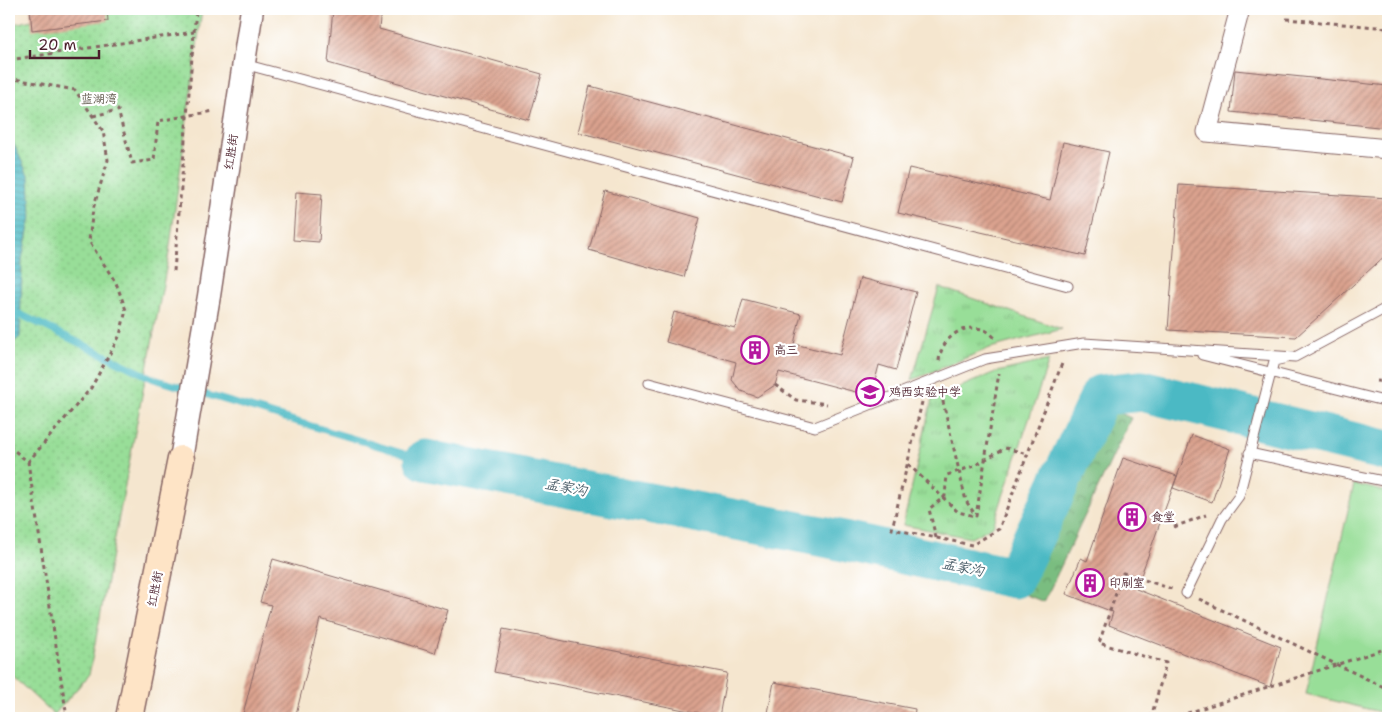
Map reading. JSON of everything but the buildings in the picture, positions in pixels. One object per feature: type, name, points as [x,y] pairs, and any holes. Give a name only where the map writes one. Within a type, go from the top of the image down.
[{"type":"main road","name":"红胜街","points":[[129,718],[181,459]]},
{"type":"street","name":"红胜街","points":[[181,459],[209,296],[252,9]]},
{"type":"street","points":[[1240,9],[1207,132],[1388,149]]},
{"type":"lane","points":[[244,64],[1068,286]]},
{"type":"lane","points":[[1186,593],[1222,519],[1240,496],[1253,436],[1274,361],[1293,357],[1388,306]]},
{"type":"lane","points":[[649,383],[815,426],[985,359],[1084,343],[1293,357]]},
{"type":"lane","points":[[1172,347],[1388,402]]},
{"type":"lane","points":[[1249,453],[1388,482]]},
{"type":"path","points":[[174,271],[196,9]]},
{"type":"path","points":[[1286,19],[1388,28]]},
{"type":"path","points":[[9,60],[194,32]]},
{"type":"path","points":[[9,78],[75,90],[103,131],[108,160],[93,209],[89,241],[116,283],[126,310],[120,335],[91,388],[28,462]]},
{"type":"path","points":[[93,116],[118,110],[132,163],[154,160],[158,120],[238,107]]},
{"type":"path","points":[[939,364],[940,351],[950,336],[965,328],[986,330],[1000,342]]},
{"type":"path","points":[[924,397],[892,529],[972,545],[999,530],[1066,354]]},
{"type":"path","points":[[976,516],[1000,364]]},
{"type":"path","points":[[1374,380],[1388,382]]},
{"type":"path","points":[[775,385],[796,400],[831,405]]},
{"type":"path","points":[[940,390],[966,501],[976,516]]},
{"type":"path","points":[[9,446],[28,462],[67,718]]},
{"type":"path","points":[[936,538],[929,509],[945,496],[947,475],[974,466],[1005,448],[1028,454]]},
{"type":"path","points":[[908,464],[958,512],[976,516]]},
{"type":"path","points":[[1151,718],[1166,663],[1099,643],[1123,573],[1186,593],[1388,689]]},
{"type":"path","points":[[1172,718],[1388,648]]},
{"type":"green space","name":"蓝湖湾","points":[[83,9],[202,9],[169,253],[89,675],[54,715],[9,673],[9,25]]},
{"type":"green space","points":[[939,287],[1062,329],[990,348],[912,380]]},
{"type":"green space","points":[[1049,360],[993,526],[971,538],[903,525],[932,399],[993,373]]},
{"type":"green space","points":[[1107,407],[1131,418],[1044,602],[1019,592]]},
{"type":"green space","points":[[1354,484],[1388,492],[1388,714],[1306,694]]},
{"type":"water","points":[[9,134],[29,177],[31,217],[22,259],[20,337],[9,346]]},
{"type":"waterway","points":[[9,309],[154,379],[425,460]]},
{"type":"waterway","name":"孟家沟","points":[[425,460],[825,537],[1014,578],[1101,395],[1142,391],[1388,451]]},
{"type":"place","name":"高三","points":[[755,350]]},
{"type":"place","name":"鸡西实验中学","points":[[870,392]]},
{"type":"place","name":"食堂","points":[[1132,517]]},
{"type":"place","name":"印刷室","points":[[1090,583]]}]
